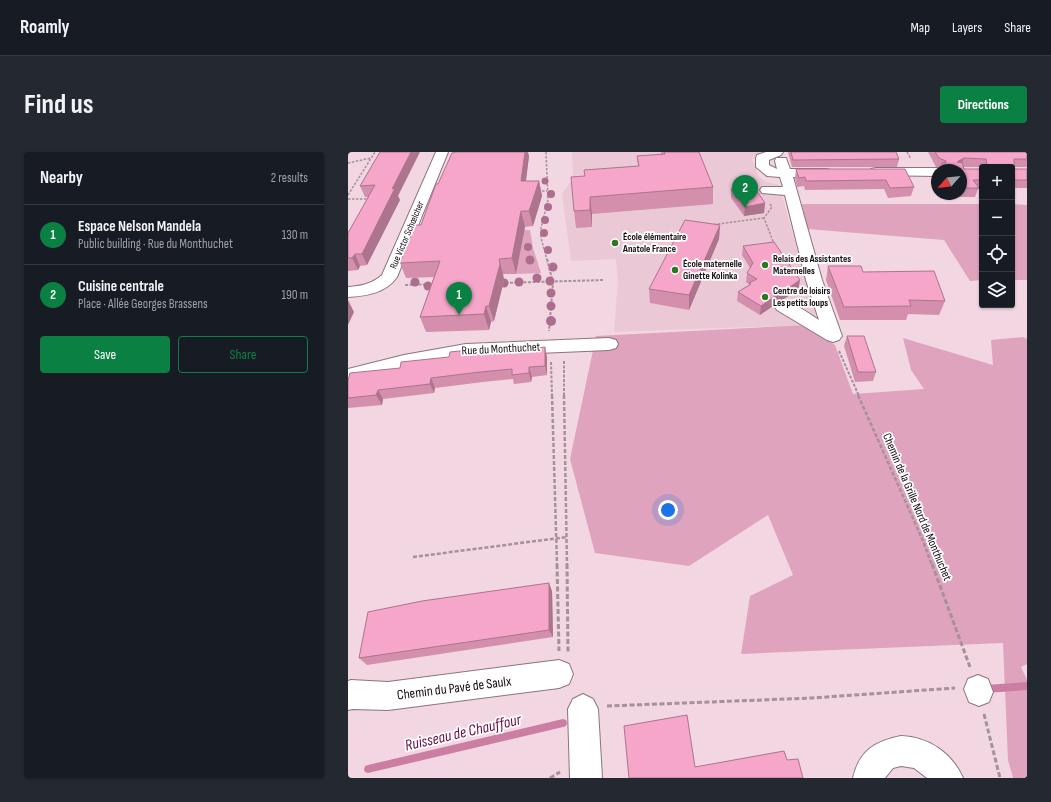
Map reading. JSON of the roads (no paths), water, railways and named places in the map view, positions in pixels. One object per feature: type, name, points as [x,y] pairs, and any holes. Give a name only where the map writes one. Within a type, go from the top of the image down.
[{"type":"street","name":"Rue Victor Schœlcher","points":[[348,292],[368,290],[380,285],[389,277],[442,152]]},
{"type":"street","points":[[783,306],[833,336],[814,280],[791,191],[785,174],[778,154],[762,158],[763,167],[772,173],[785,174],[837,173]]},
{"type":"street","points":[[861,172],[931,172]]},
{"type":"street","points":[[768,190],[791,191]]},
{"type":"street","name":"Rue du Monthuchet","points":[[348,376],[404,361],[466,350],[554,342],[609,344]]},
{"type":"street","name":"Chemin du Pavé de Saulx","points":[[348,696],[351,694],[388,696],[564,664]]},
{"type":"street","points":[[583,709],[586,778]]},
{"type":"street","points":[[869,778],[878,760],[892,752],[907,750],[925,756],[939,767],[947,778]]},
{"type":"waterway","name":"Ruisseau de Chauffour","points":[[985,689],[1027,686]]},
{"type":"waterway","name":"Ruisseau de Chauffour","points":[[368,769],[563,723]]},
{"type":"place","name":"Cuisine centrale","points":[[745,208]]},
{"type":"place","name":"École élémentaire Anatole France","points":[[615,243]]},
{"type":"place","name":"Relais des Assistantes Maternelles","points":[[765,265]]},
{"type":"place","name":"École maternelle Ginette Kolinka","points":[[675,270]]},
{"type":"place","name":"Centre de loisirs Les petits loups","points":[[765,297]]},
{"type":"place","name":"Espace Nelson Mandela","points":[[459,315]]}]
